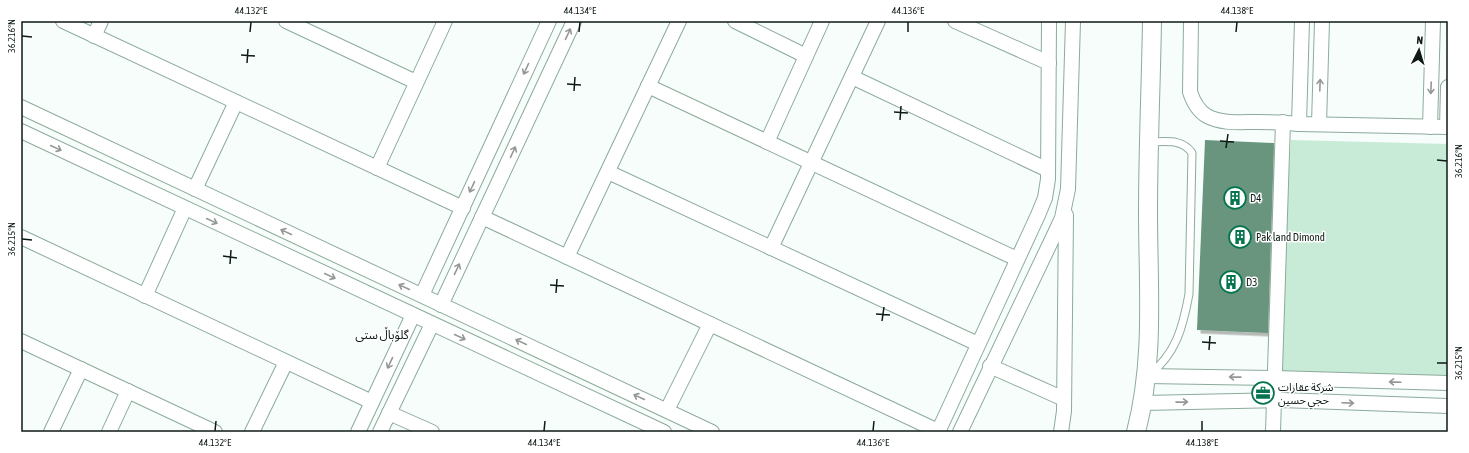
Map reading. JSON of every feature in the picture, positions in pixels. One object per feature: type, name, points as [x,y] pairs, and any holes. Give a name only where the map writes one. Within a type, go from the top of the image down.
[{"type":"street","points":[[63,21],[463,208]]},
{"type":"street","points":[[94,36],[101,21]]},
{"type":"street","points":[[286,21],[416,82]]},
{"type":"street","points":[[377,168],[445,21]]},
{"type":"street","points":[[422,296],[549,21]]},
{"type":"street","points":[[441,305],[574,21]]},
{"type":"street","points":[[567,257],[679,21]]},
{"type":"street","points":[[735,21],[806,56]]},
{"type":"street","points":[[767,142],[822,21]]},
{"type":"street","points":[[771,248],[878,21]]},
{"type":"street","points":[[955,21],[1049,63]]},
{"type":"street","points":[[482,217],[938,431],[1042,207],[1048,170],[1050,21]]},
{"type":"street","points":[[1062,432],[1064,417],[1066,203],[1069,182],[1073,21]]},
{"type":"street","points":[[1136,432],[1146,376],[1150,327],[1148,212],[1152,21]]},
{"type":"street","points":[[1192,21],[1189,82],[1190,92],[1193,101],[1199,109],[1206,116],[1215,120],[1225,122],[1283,122],[1299,124],[1447,127],[1448,87]]},
{"type":"street","points":[[1299,124],[1302,21]]},
{"type":"street","points":[[1319,124],[1322,21]]},
{"type":"street","points":[[1430,127],[1433,21]]},
{"type":"street","points":[[852,77],[1048,170]]},
{"type":"street","points":[[648,86],[1017,259]]},
{"type":"street","points":[[195,189],[236,102]]},
{"type":"street","points":[[21,107],[712,432]]},
{"type":"street","points":[[1273,432],[1283,122]]},
{"type":"street","points":[[21,131],[657,430]]},
{"type":"street","points":[[94,165],[102,146]]},
{"type":"street","points":[[608,172],[978,344]]},
{"type":"street","points":[[960,432],[990,366],[1056,231],[1066,203]]},
{"type":"street","points":[[145,296],[186,208]]},
{"type":"street","points":[[21,237],[372,402]]},
{"type":"street","points":[[358,432],[413,315]]},
{"type":"street","points":[[380,432],[432,324]]},
{"type":"street","points":[[667,410],[710,324]]},
{"type":"street","points":[[21,341],[215,432]]},
{"type":"street","points":[[252,432],[286,362]]},
{"type":"street","points":[[990,366],[1064,399]]},
{"type":"street","points":[[51,432],[81,369]]},
{"type":"street","points":[[1146,376],[1448,383]]},
{"type":"street","points":[[1421,405],[1422,383]]},
{"type":"street","points":[[110,432],[128,391]]},
{"type":"street","points":[[1142,403],[1274,401],[1448,406]]},
{"type":"street","points":[[389,413],[432,432]]},
{"type":"lane","points":[[1146,376],[1160,366],[1171,351],[1181,329],[1186,311],[1189,294],[1192,153],[1188,146],[1178,142],[1149,142]]},
{"type":"green space","points":[[1291,140],[1448,144],[1448,383],[1274,378]]},
{"type":"building","name":"Pak land Dimond","points":[[1205,140],[1274,143],[1268,333],[1197,330]]},
{"type":"place","name":"D4","points":[[1235,198]]},
{"type":"place","name":"Pak land Dimond","points":[[1240,237]]},
{"type":"place","name":"D3","points":[[1231,282]]},
{"type":"place","name":"شرکة عقارات حجي حسين","points":[[1263,393]]},
{"type":"district","name":"گلۆباڵ ستی","points":[[382,335]]}]
